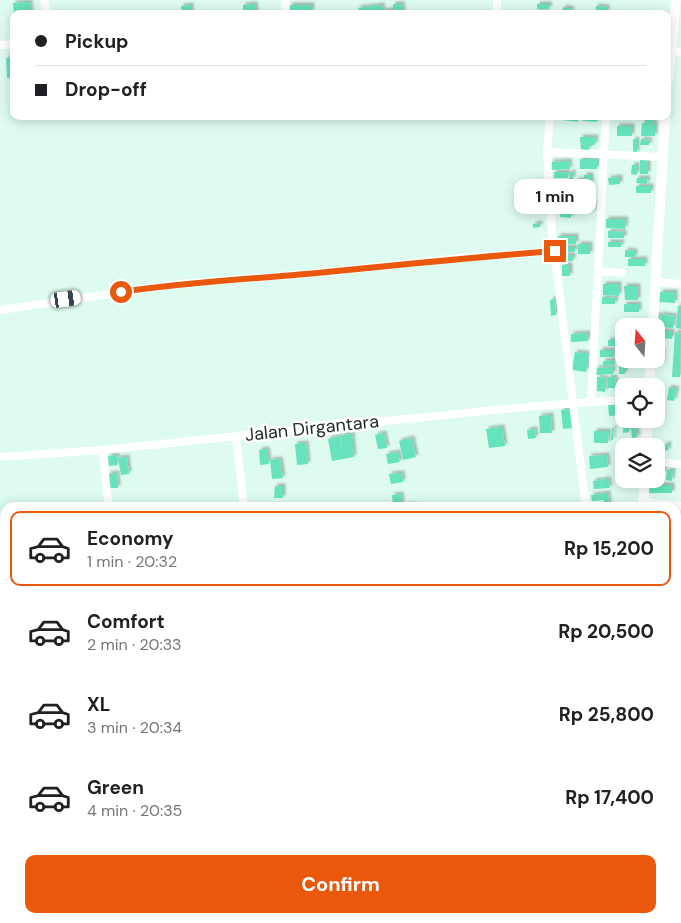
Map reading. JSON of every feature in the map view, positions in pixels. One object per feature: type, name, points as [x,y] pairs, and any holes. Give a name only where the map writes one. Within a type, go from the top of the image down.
[{"type":"street","points":[[673,50],[676,0]]},
{"type":"street","points":[[550,120],[546,152],[555,251],[585,502]]},
{"type":"street","points":[[591,401],[606,154],[606,120]]},
{"type":"street","points":[[654,318],[665,120]]},
{"type":"street","points":[[546,152],[662,157]]},
{"type":"street","points":[[0,310],[177,284],[317,273],[469,257],[555,251]]},
{"type":"street","points":[[598,271],[622,273]]},
{"type":"street","points":[[656,282],[681,284]]},
{"type":"street","name":"Jalan Dirgantara","points":[[0,457],[102,450],[573,402],[615,400]]},
{"type":"street","points":[[236,436],[243,502]]},
{"type":"street","points":[[102,450],[108,502]]},
{"type":"street","points":[[665,463],[681,464]]},
{"type":"street","points":[[643,502],[644,488]]},
{"type":"building","points":[[30,2],[31,10],[14,10],[13,3]]},
{"type":"building","points":[[255,4],[256,10],[243,10],[243,5]]},
{"type":"building","points":[[393,4],[402,4],[403,10],[393,10]]},
{"type":"building","points":[[537,4],[550,4],[549,9],[537,9]]},
{"type":"building","points":[[191,5],[191,10],[182,10],[181,6]]},
{"type":"building","points":[[290,5],[312,5],[311,10],[290,10]]},
{"type":"building","points":[[382,5],[383,10],[358,10],[358,8]]},
{"type":"building","points":[[596,6],[607,7],[607,10],[596,10]]},
{"type":"building","points":[[563,7],[572,9],[572,10],[563,10]]},
{"type":"building","points":[[6,58],[10,58],[10,78],[7,78]]},
{"type":"building","points":[[562,120],[578,120],[578,122]]},
{"type":"building","points":[[583,120],[597,120],[597,122]]},
{"type":"building","points":[[645,120],[654,120],[654,123],[648,123],[655,124],[655,136],[641,136],[642,123],[645,123]]},
{"type":"building","points":[[617,126],[632,126],[632,136],[617,136]]},
{"type":"building","points":[[580,137],[596,137],[595,145],[589,145],[589,150],[581,150]]},
{"type":"building","points":[[633,139],[637,139],[637,153],[633,153]]},
{"type":"building","points":[[641,139],[650,140],[649,145],[640,145]]},
{"type":"building","points":[[580,159],[597,159],[597,169],[580,169]]},
{"type":"building","points":[[640,159],[648,159],[648,174],[640,174]]},
{"type":"building","points":[[569,161],[570,169],[551,170],[551,162]]},
{"type":"building","points":[[632,165],[637,165],[637,175],[631,174]]},
{"type":"building","points":[[554,172],[568,172],[568,178],[554,178]]},
{"type":"building","points":[[570,172],[573,172],[573,179],[569,179]]},
{"type":"building","points":[[584,175],[591,175],[591,184],[576,184],[576,180],[584,180]]},
{"type":"building","points":[[620,177],[620,184],[609,185],[608,178]]},
{"type":"building","points":[[637,178],[648,178],[647,184],[636,183]]},
{"type":"building","points":[[555,186],[564,186],[565,196],[556,197]]},
{"type":"building","points":[[567,186],[573,186],[573,201],[567,200]]},
{"type":"building","points":[[636,186],[651,186],[651,193],[636,193]]},
{"type":"building","points":[[578,187],[582,187],[581,196],[576,196]]},
{"type":"building","points":[[585,187],[591,187],[591,196],[584,196]]},
{"type":"building","points":[[558,203],[570,203],[570,211],[565,211],[565,208],[558,208]]},
{"type":"building","points":[[578,203],[594,203],[594,212],[577,212]]},
{"type":"building","points":[[560,213],[571,213],[571,218],[560,217]]},
{"type":"building","points":[[606,219],[626,219],[625,229],[606,228]]},
{"type":"building","points":[[540,223],[540,227],[533,228],[533,224]]},
{"type":"building","points":[[608,231],[624,232],[624,238],[608,238]]},
{"type":"building","points":[[558,236],[576,236],[576,244],[558,244]]},
{"type":"building","points":[[608,242],[622,242],[621,247],[608,247]]},
{"type":"building","points":[[578,244],[590,244],[590,254],[578,254]]},
{"type":"building","points":[[559,247],[575,247],[575,252],[559,252]]},
{"type":"building","points":[[625,250],[635,251],[635,257],[625,257]]},
{"type":"building","points":[[564,255],[573,255],[573,261],[564,261]]},
{"type":"building","points":[[628,259],[645,259],[645,266],[628,266]]},
{"type":"building","points":[[562,265],[570,265],[570,276],[562,276]]},
{"type":"building","points":[[603,284],[619,284],[619,296],[603,295]]},
{"type":"building","points":[[624,286],[638,286],[638,300],[625,300]]},
{"type":"building","points":[[660,292],[675,292],[675,303],[659,302]]},
{"type":"building","points":[[602,297],[616,298],[615,304],[602,304]]},
{"type":"building","points":[[555,299],[556,315],[551,316],[550,300]]},
{"type":"building","points":[[624,304],[639,304],[639,312],[624,312]]},
{"type":"building","points":[[678,306],[681,306],[681,329],[676,328]]},
{"type":"building","points":[[661,314],[675,316],[673,328],[665,328],[665,318],[661,318]]},
{"type":"building","points":[[665,331],[672,331],[672,339],[665,338]]},
{"type":"building","points":[[675,332],[681,333],[680,377],[672,377]]},
{"type":"building","points":[[588,333],[588,341],[571,342],[571,334]]},
{"type":"building","points":[[608,340],[615,340],[615,346],[608,346]]},
{"type":"building","points":[[600,350],[614,350],[614,357],[600,357]]},
{"type":"building","points":[[575,352],[589,354],[586,372],[572,370]]},
{"type":"building","points":[[614,360],[615,365],[603,366],[603,361]]},
{"type":"building","points":[[613,367],[613,374],[596,375],[596,368]]},
{"type":"building","points":[[619,368],[625,368],[625,374],[619,374]]},
{"type":"building","points":[[597,377],[606,378],[605,392],[597,391]]},
{"type":"building","points":[[608,377],[615,377],[615,388],[608,388]]},
{"type":"building","points":[[669,387],[677,389],[674,401],[667,400]]},
{"type":"building","points":[[608,405],[615,405],[615,416],[609,416]]},
{"type":"building","points":[[571,409],[573,428],[563,429],[561,410]]},
{"type":"building","points":[[551,415],[552,433],[540,433],[539,416]]},
{"type":"building","points":[[502,427],[505,446],[489,448],[486,429]]},
{"type":"building","points":[[612,428],[614,428],[613,440],[611,440]]},
{"type":"building","points":[[623,428],[629,428],[629,432],[623,433]]},
{"type":"building","points":[[631,428],[636,428],[637,437],[632,438]]},
{"type":"building","points":[[535,429],[536,438],[528,439],[527,430]]},
{"type":"building","points":[[594,431],[609,431],[608,443],[594,443]]},
{"type":"building","points":[[384,433],[387,448],[378,449],[375,435]]},
{"type":"building","points":[[352,434],[354,457],[332,461],[328,439],[340,436],[343,455],[341,435]]},
{"type":"building","points":[[412,438],[416,457],[403,460],[399,441]]},
{"type":"building","points":[[306,443],[308,464],[297,465],[295,444]]},
{"type":"building","points":[[665,444],[669,444],[668,451],[665,450]]},
{"type":"building","points":[[267,449],[269,464],[260,465],[259,450]]},
{"type":"building","points":[[398,452],[400,462],[388,464],[386,454]]},
{"type":"building","points":[[117,455],[118,465],[109,466],[108,456]]},
{"type":"building","points":[[607,455],[608,467],[590,469],[589,456]]},
{"type":"building","points":[[127,457],[129,474],[121,475],[118,458]]},
{"type":"building","points":[[280,459],[283,478],[272,479],[270,460]]},
{"type":"building","points":[[667,470],[673,470],[672,481],[666,480]]},
{"type":"building","points":[[117,473],[118,488],[108,488],[108,474]]},
{"type":"building","points":[[402,473],[403,482],[391,484],[389,474]]},
{"type":"building","points":[[608,479],[610,488],[594,489],[593,481]]},
{"type":"building","points":[[665,485],[672,485],[672,493],[648,493],[649,488],[665,488]]},
{"type":"building","points":[[275,486],[283,486],[283,498],[274,498]]},
{"type":"building","points":[[608,493],[609,502],[604,502],[604,500],[592,501],[591,495]]},
{"type":"building","points":[[401,494],[402,502],[393,502],[392,495]]},
{"type":"route","points":[[121,292],[177,284],[317,273],[469,257],[555,251]]}]
